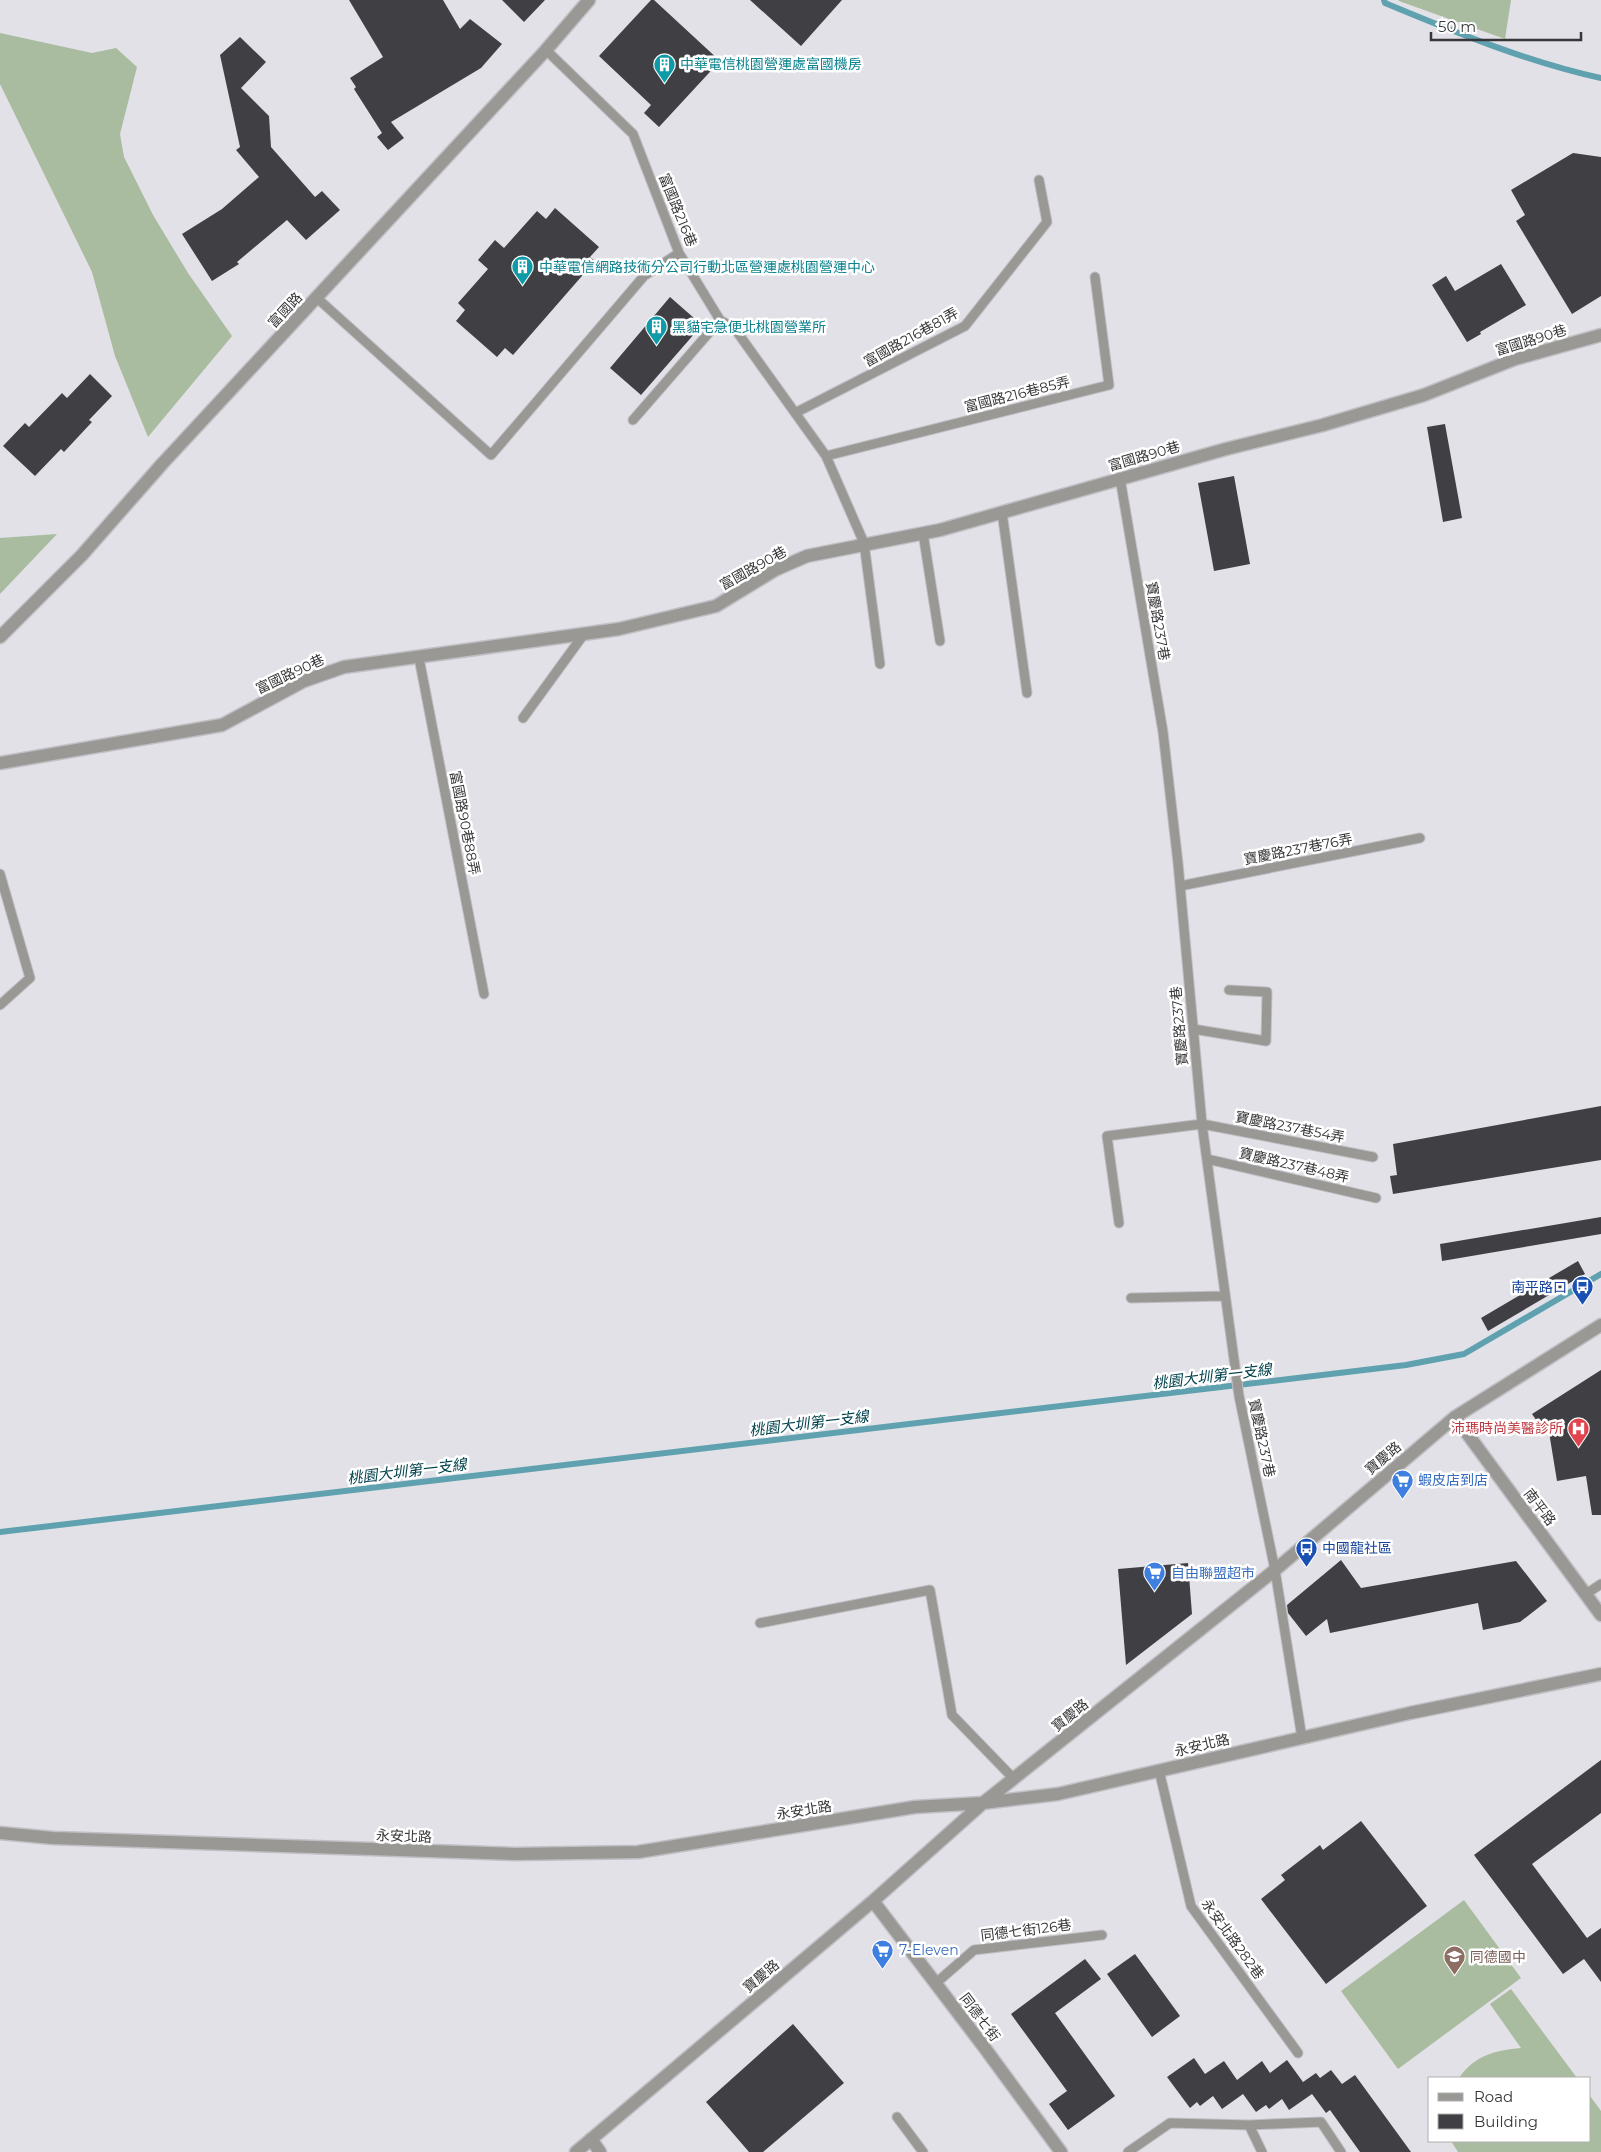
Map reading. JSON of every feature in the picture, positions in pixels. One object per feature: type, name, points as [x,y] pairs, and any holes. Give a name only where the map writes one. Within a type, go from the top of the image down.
[{"type":"street","name":"富國路","points":[[0,637],[82,555],[162,464],[546,50],[589,0]]},
{"type":"street","name":"富國路90巷","points":[[0,763],[222,725],[304,681],[344,667],[619,630],[716,606],[774,570],[807,556],[923,533],[1397,403],[1424,395],[1515,359],[1601,335]]},
{"type":"street","name":"寶慶路","points":[[576,2152],[873,1901],[983,1803],[1275,1570],[1455,1417],[1601,1325]]},
{"type":"street","name":"南平路","points":[[1455,1417],[1601,1615]]},
{"type":"street","name":"永安北路","points":[[0,1833],[53,1838],[515,1854],[638,1852],[916,1808],[983,1803],[1058,1794],[1302,1738],[1601,1674]]},
{"type":"street","name":"同德七街","points":[[873,1901],[1061,2152]]},
{"type":"street","points":[[591,2139],[600,2152]]},
{"type":"lane","name":"富國路216巷","points":[[546,50],[633,134],[679,254],[720,320],[736,329],[826,456],[864,544],[880,664]]},
{"type":"lane","name":"富國路216巷81弄","points":[[795,413],[965,326],[1047,222],[1039,180]]},
{"type":"lane","points":[[317,298],[491,455],[644,276],[679,254]]},
{"type":"lane","name":"富國路216巷85弄","points":[[826,456],[1109,385],[1095,278]]},
{"type":"lane","points":[[633,420],[720,320]]},
{"type":"lane","name":"寶慶路237巷","points":[[1120,478],[1163,732],[1206,1159],[1239,1396],[1275,1570],[1302,1738]]},
{"type":"lane","points":[[1002,512],[1027,693]]},
{"type":"lane","points":[[923,533],[940,641]]},
{"type":"lane","points":[[523,718],[584,634]]},
{"type":"lane","name":"富國路90巷88弄","points":[[418,658],[484,994]]},
{"type":"lane","name":"寶慶路237巷76弄","points":[[1180,886],[1420,838]]},
{"type":"lane","points":[[0,874],[30,978],[0,1005]]},
{"type":"lane","points":[[1193,1029],[1266,1041],[1267,992],[1229,990]]},
{"type":"lane","name":"寶慶路237巷54弄","points":[[1119,1223],[1107,1136],[1202,1124],[1373,1158]]},
{"type":"lane","name":"寶慶路237巷48弄","points":[[1206,1159],[1376,1198]]},
{"type":"lane","points":[[1131,1298],[1225,1296]]},
{"type":"lane","points":[[1586,1594],[1601,1584]]},
{"type":"lane","points":[[760,1623],[930,1590],[952,1715],[1014,1779]]},
{"type":"lane","name":"永安北路282巷","points":[[1159,1770],[1190,1906],[1298,2053]]},
{"type":"lane","name":"同德七街126巷","points":[[936,1983],[974,1950],[1102,1935]]},
{"type":"lane","points":[[897,2117],[923,2152]]},
{"type":"lane","points":[[1128,2152],[1170,2123],[1249,2126],[1321,2122],[1341,2152]]},
{"type":"lane","points":[[1249,2126],[1262,2152]]},
{"type":"green space","points":[[1511,0],[1505,39],[1399,1]]},
{"type":"green space","points":[[0,33],[92,53],[116,48],[137,67],[120,134],[124,157],[153,215],[188,273],[232,336],[148,437],[115,356],[92,272],[0,84]]},
{"type":"green space","points":[[57,534],[0,594],[0,538]]},
{"type":"green space","points":[[1464,1900],[1521,1978],[1398,2069],[1341,1991]]},
{"type":"green space","points":[[1511,1989],[1576,2077],[1460,2077],[1478,2059],[1502,2050],[1521,2048],[1490,2004]]},
{"type":"green space","points":[[1591,2097],[1601,2111],[1601,2152],[1458,2152],[1452,2142],[1591,2142]]},
{"type":"building","points":[[349,0],[443,0],[460,29],[470,19],[502,44],[481,68],[391,122],[404,138],[388,150],[377,137],[382,133],[354,89],[356,87],[350,78],[383,57]]},
{"type":"building","points":[[502,0],[545,0],[524,22]]},
{"type":"building","name":"中華電信桃園營運處富國機房","points":[[651,0],[654,0],[720,61],[659,127],[644,113],[651,105],[599,56]]},
{"type":"building","name":"中華電信桃園營運處富國機房","points":[[750,0],[842,0],[801,46]]},
{"type":"building","points":[[240,37],[266,62],[241,88],[269,116],[271,147],[315,197],[322,191],[340,210],[306,240],[287,220],[237,262],[239,264],[212,281],[182,234],[222,209],[259,177],[236,150],[240,147],[220,55]]},
{"type":"building","points":[[1573,153],[1601,157],[1601,296],[1572,314],[1516,221],[1525,215],[1511,190]]},
{"type":"building","name":"中華電信網路技術分公司行動北區營運處桃園營運中心","points":[[555,208],[599,247],[590,257],[595,261],[513,355],[505,348],[497,357],[456,321],[465,310],[458,303],[488,269],[478,260],[495,240],[504,248],[537,211],[546,219]]},
{"type":"building","points":[[1501,264],[1526,305],[1480,332],[1481,334],[1467,342],[1432,285],[1446,276],[1455,291]]},
{"type":"building","name":"黑貓宅急便北桃園營業所","points":[[670,297],[702,325],[641,395],[610,368]]},
{"type":"building","points":[[90,374],[112,396],[89,420],[92,422],[64,452],[61,449],[35,476],[3,446],[25,423],[29,427],[62,393],[67,398]]},
{"type":"building","points":[[1445,424],[1462,518],[1443,522],[1427,427]]},
{"type":"building","points":[[1234,476],[1250,564],[1214,571],[1198,483]]},
{"type":"building","points":[[1601,1106],[1601,1160],[1393,1194],[1390,1176],[1397,1175],[1393,1144]]},
{"type":"building","points":[[1601,1217],[1601,1234],[1442,1261],[1440,1244]]},
{"type":"building","points":[[1578,1261],[1585,1274],[1488,1331],[1481,1318]]},
{"type":"building","points":[[1601,1370],[1601,1515],[1592,1515],[1586,1476],[1557,1481],[1548,1426],[1541,1427],[1532,1414]]},
{"type":"building","points":[[1341,1560],[1361,1588],[1516,1561],[1547,1601],[1520,1622],[1483,1630],[1478,1603],[1330,1633],[1327,1619],[1306,1636],[1288,1613],[1287,1605]]},
{"type":"building","name":"自由聯盟超市","points":[[1188,1563],[1192,1614],[1126,1665],[1118,1569]]},
{"type":"building","points":[[1601,1760],[1601,1813],[1532,1864],[1587,1938],[1601,1928],[1601,1982],[1584,1959],[1563,1974],[1474,1855]]},
{"type":"building","points":[[1361,1821],[1427,1906],[1326,1984],[1261,1899],[1285,1880],[1281,1875],[1320,1845],[1323,1850]]},
{"type":"building","points":[[1135,1954],[1180,2016],[1152,2037],[1107,1974]]},
{"type":"building","points":[[1085,1959],[1101,1979],[1055,2013],[1115,2096],[1068,2130],[1049,2104],[1067,2091],[1011,2014]]},
{"type":"building","points":[[793,2024],[844,2083],[763,2152],[749,2152],[706,2102]]},
{"type":"building","points":[[1194,2058],[1205,2074],[1224,2061],[1237,2080],[1262,2061],[1270,2073],[1287,2060],[1303,2082],[1316,2073],[1320,2078],[1331,2070],[1342,2084],[1355,2075],[1411,2152],[1360,2152],[1330,2110],[1326,2113],[1312,2094],[1289,2110],[1282,2099],[1269,2109],[1266,2105],[1256,2112],[1243,2094],[1222,2109],[1213,2096],[1200,2106],[1197,2102],[1190,2108],[1167,2077]]},
{"type":"waterway","points":[[1384,0],[1385,3],[1491,45],[1547,64],[1601,78]]},
{"type":"waterway","name":"桃園大圳第一支線","points":[[0,1532],[1406,1365],[1464,1354],[1601,1274]]},
{"type":"place","name":"中華電信桃園營運處富國機房","points":[[664,83]]},
{"type":"place","name":"中華電信網路技術分公司行動北區營運處桃園營運中心","points":[[523,286]]},
{"type":"place","name":"黑貓宅急便北桃園營業所","points":[[656,346]]},
{"type":"place","name":"南平路口","points":[[1583,1306]]},
{"type":"place","name":"沛瑪時尚美醫診所","points":[[1579,1447]]},
{"type":"place","name":"蝦皮店到店","points":[[1402,1499]]},
{"type":"place","name":"中國龍社區","points":[[1306,1567]]},
{"type":"place","name":"自由聯盟超市","points":[[1155,1592]]},
{"type":"place","name":"7-Eleven","points":[[883,1969]]},
{"type":"place","name":"同德國中","points":[[1454,1976]]}]
